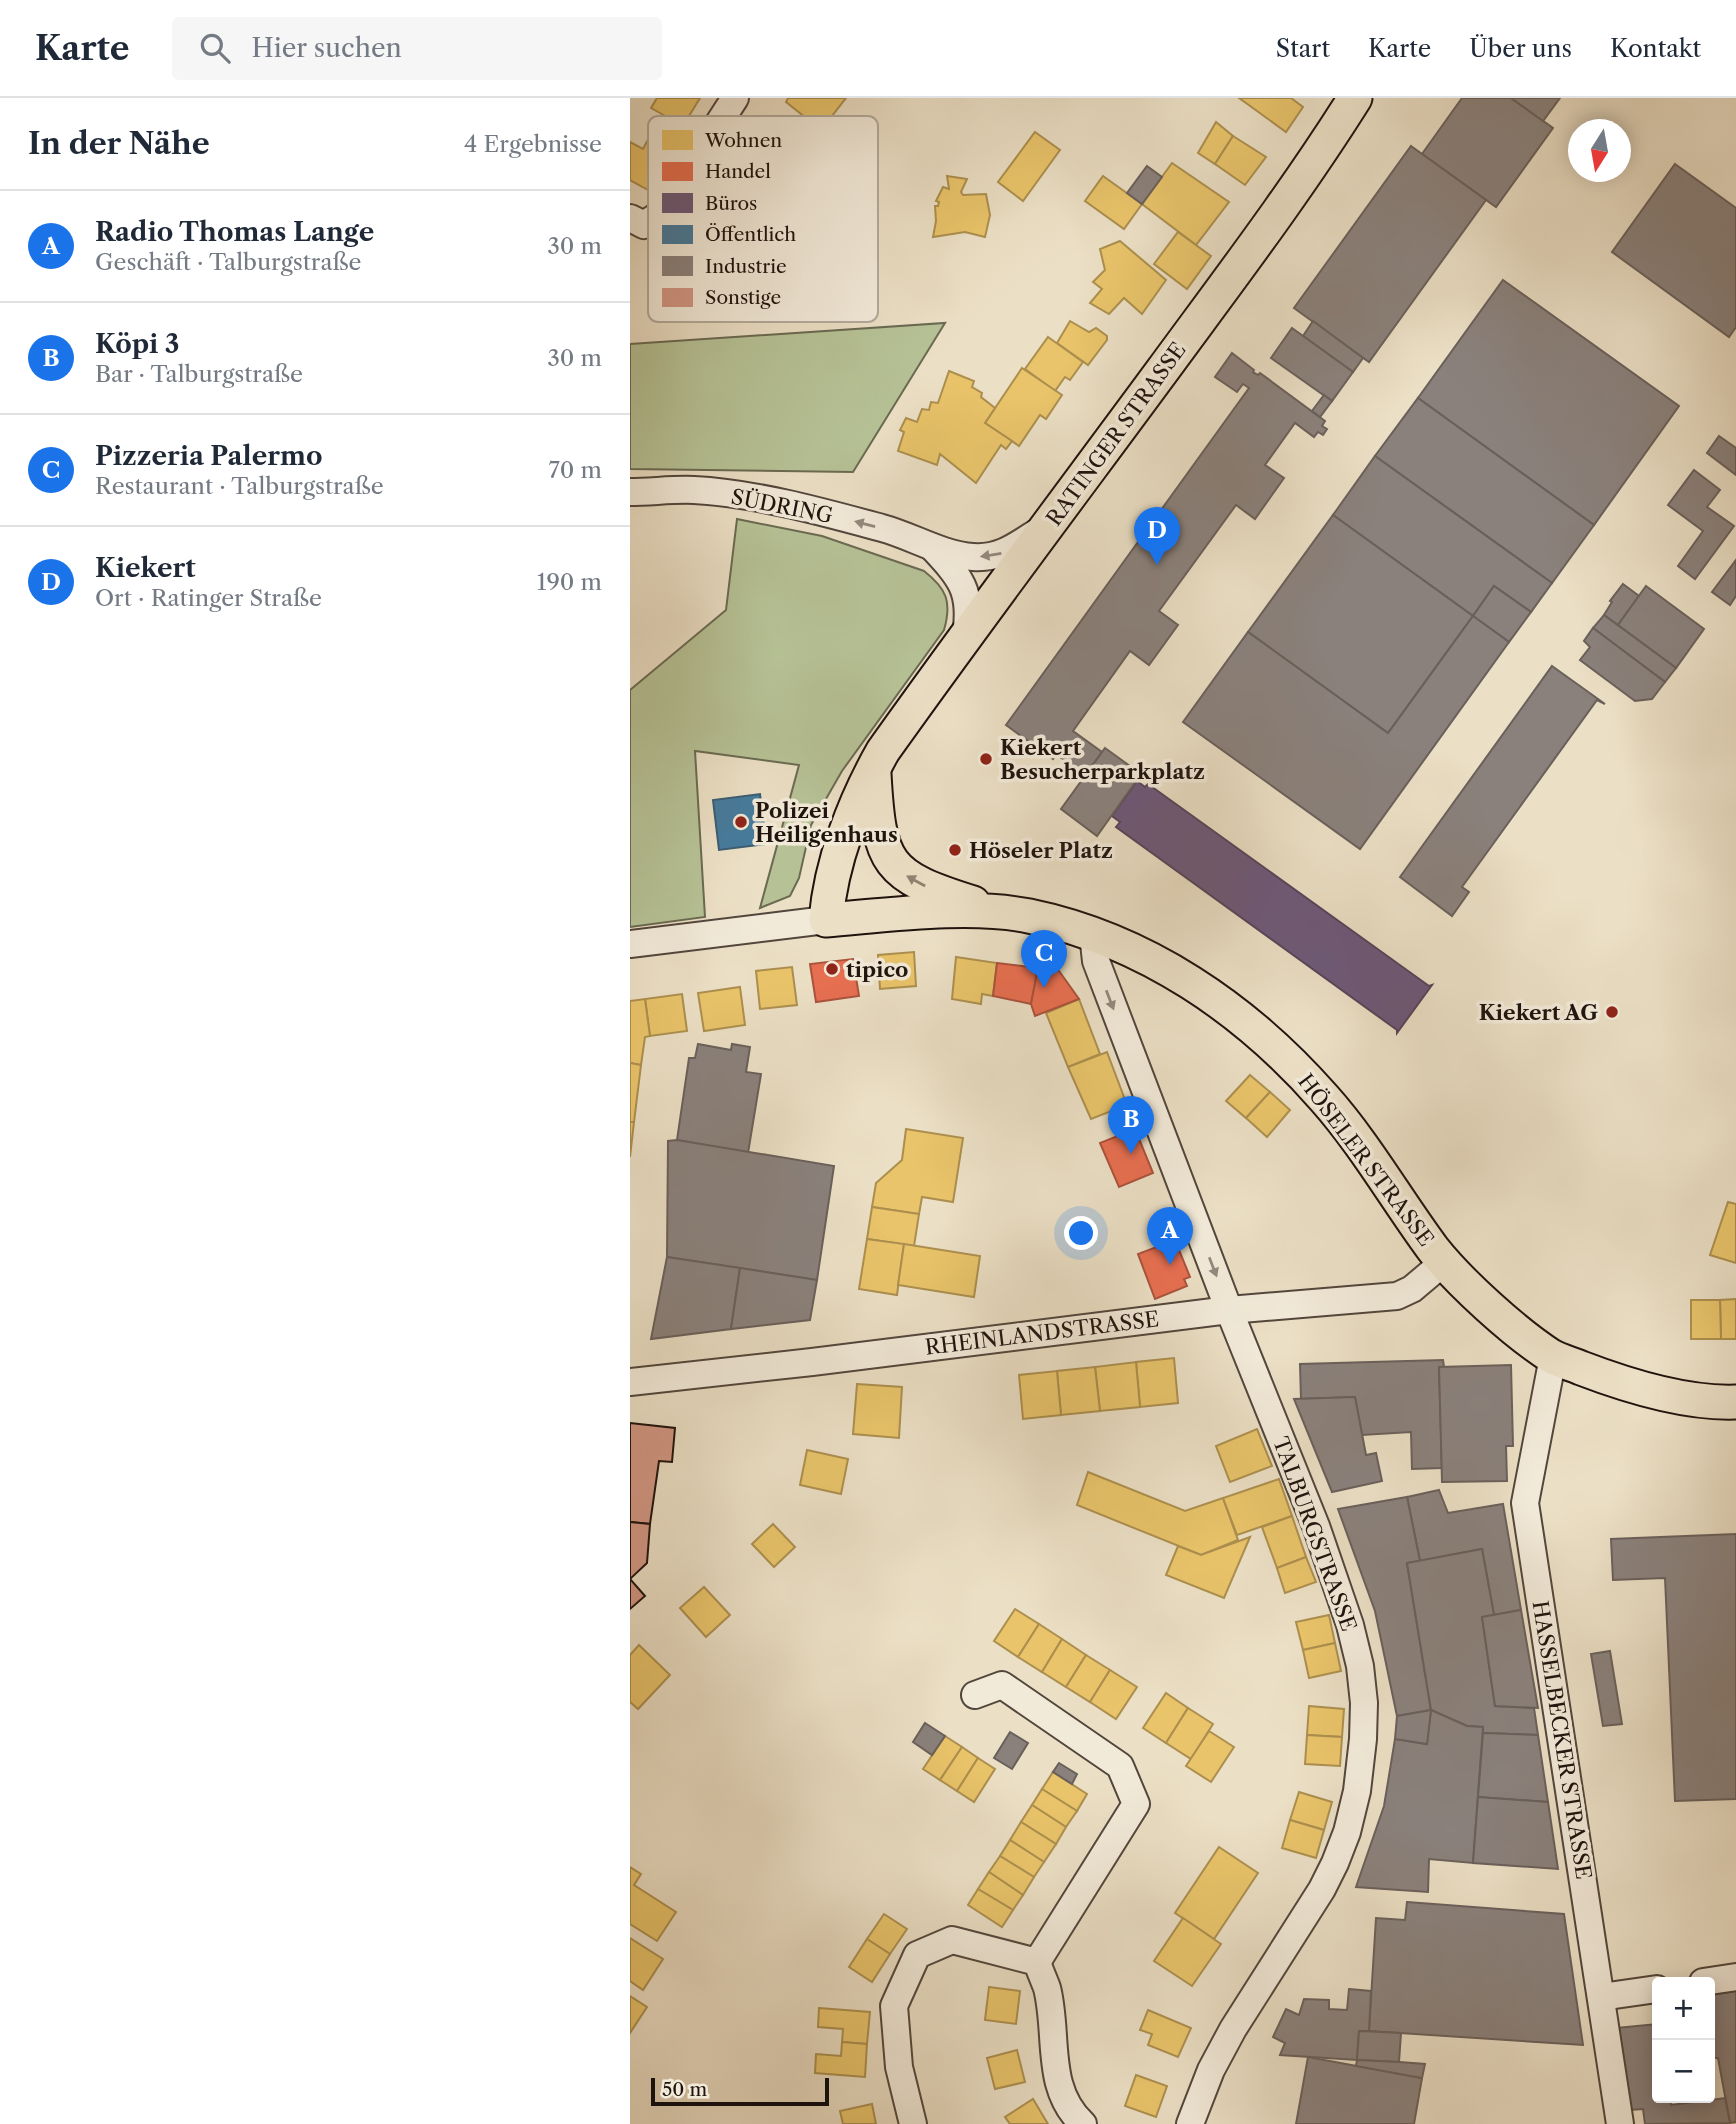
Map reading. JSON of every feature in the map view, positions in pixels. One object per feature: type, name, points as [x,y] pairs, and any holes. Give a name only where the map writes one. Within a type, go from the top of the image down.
[{"type":"main road","name":"RATINGER STRASSE","points":[[827,920],[828,896],[845,836],[873,768],[967,634],[1237,269],[1323,149],[1355,98]]},
{"type":"main road","points":[[873,768],[879,830],[886,853],[897,869],[936,891],[1003,912]]},
{"type":"main road","name":"HÖSELER STRASSE","points":[[827,920],[1003,912],[1063,925],[1131,949],[1199,987],[1284,1056],[1324,1098],[1444,1262],[1517,1330],[1553,1357],[1626,1385],[1715,1403],[1736,1402]]},
{"type":"street","points":[[723,116],[735,98]]},
{"type":"street","points":[[630,218],[644,226],[648,223]]},
{"type":"street","name":"SÜDRING","points":[[630,492],[694,490],[786,503],[886,529],[973,557],[995,556],[1006,552],[1047,527]]},
{"type":"street","name":"SÜDRING","points":[[929,545],[963,584],[969,605],[967,634]]},
{"type":"street","points":[[630,944],[827,920]]},
{"type":"street","name":"TALBURGSTRASSE","points":[[1093,934],[1096,961],[1229,1310],[1316,1526],[1350,1625],[1360,1666],[1364,1703],[1357,1791],[1347,1832],[1335,1863],[1322,1889],[1233,2029],[1211,2070],[1190,2124]]},
{"type":"street","name":"RHEINLANDSTRASSE","points":[[630,1382],[1229,1310],[1397,1296],[1412,1289],[1444,1262]]},
{"type":"street","name":"HASSELBECKER STRASSE","points":[[1553,1357],[1525,1503],[1620,2124]]},
{"type":"street","points":[[975,1695],[1002,1685],[1120,1766],[1136,1804],[1037,1962]]},
{"type":"street","points":[[913,2124],[899,2067],[894,2006],[917,1955],[952,1940],[1037,1962]]},
{"type":"street","points":[[1037,1962],[1047,1989],[1058,2088],[1071,2113],[1083,2124]]},
{"type":"street","points":[[1715,1980],[1736,1977]]},
{"type":"street","points":[[1601,1997],[1652,1990]]},
{"type":"green space","points":[[945,323],[853,472],[630,469],[630,344]]},
{"type":"green space","points":[[737,519],[822,536],[924,571],[938,584],[946,597],[944,630],[842,771],[811,825],[799,878],[790,896],[760,908],[799,765],[695,751],[705,917],[630,927],[630,690],[726,610]]},
{"type":"building: Wohnen","points":[[657,98],[700,98],[689,116],[665,116],[651,108]]},
{"type":"building: Wohnen","points":[[788,98],[846,98],[832,116],[804,116],[786,102]]},
{"type":"building: Wohnen","points":[[1239,98],[1291,98],[1303,107],[1286,132]]},
{"type":"building: Wohnen","points":[[1216,122],[1233,136],[1215,164],[1198,153]]},
{"type":"building: Wohnen","points":[[1035,132],[1060,150],[1023,201],[998,182]]},
{"type":"building: Wohnen","points":[[1233,136],[1266,157],[1245,185],[1215,164]]},
{"type":"building: Wohnen","points":[[648,140],[648,190],[630,180],[630,142],[643,149]]},
{"type":"building: Wohnen","points":[[1172,163],[1229,202],[1196,245],[1142,204]]},
{"type":"building: Wohnen","points":[[947,176],[967,179],[961,192],[963,195],[986,194],[990,215],[985,237],[965,232],[933,237],[935,206],[938,206],[939,202],[936,201],[943,187],[949,189]]},
{"type":"building: Wohnen","points":[[1103,176],[1142,204],[1124,229],[1085,201]]},
{"type":"building: Wohnen","points":[[1178,232],[1211,256],[1187,289],[1154,264]]},
{"type":"building: Wohnen","points":[[1120,241],[1166,280],[1142,314],[1124,298],[1109,314],[1090,303],[1102,289],[1093,282],[1105,270],[1100,249]]},
{"type":"building: Wohnen","points":[[1070,321],[1089,332],[1096,328],[1107,336],[1107,340],[1088,365],[1057,343]]},
{"type":"building: Wohnen","points":[[1048,337],[1083,362],[1070,380],[1065,377],[1055,391],[1025,369]]},
{"type":"building: Wohnen","points":[[1022,368],[1062,395],[1046,419],[1040,415],[1019,446],[985,423]]},
{"type":"building: Wohnen","points":[[949,371],[974,381],[972,387],[982,393],[981,397],[995,408],[985,423],[1012,441],[1006,449],[1001,445],[976,483],[940,454],[937,465],[898,451],[904,432],[900,430],[906,418],[917,422],[922,409],[929,410],[931,402],[938,403]]},
{"type":"building: Wohnen","points":[[914,952],[916,986],[880,989],[878,955]]},
{"type":"building: Wohnen","points":[[956,957],[997,963],[993,996],[982,994],[981,1004],[952,999]]},
{"type":"building: Wohnen","points":[[792,967],[797,1005],[760,1009],[756,971]]},
{"type":"building: Wohnen","points":[[740,987],[745,1025],[704,1031],[698,993]]},
{"type":"building: Wohnen","points":[[682,994],[687,1031],[650,1036],[645,999]]},
{"type":"building: Wohnen","points":[[645,999],[650,1036],[645,1037],[641,1065],[630,1063],[630,1001]]},
{"type":"building: Wohnen","points":[[1079,999],[1100,1054],[1068,1067],[1046,1013]]},
{"type":"building: Wohnen","points":[[1107,1052],[1127,1105],[1091,1119],[1068,1067]]},
{"type":"building: Wohnen","points":[[630,1063],[641,1065],[634,1122],[630,1122]]},
{"type":"building: Wohnen","points":[[1250,1075],[1270,1092],[1246,1118],[1226,1101]]},
{"type":"building: Wohnen","points":[[1270,1092],[1290,1110],[1267,1137],[1246,1118]]},
{"type":"building: Wohnen","points":[[630,1122],[634,1122],[630,1157]]},
{"type":"building: Wohnen","points":[[906,1129],[963,1138],[953,1202],[922,1197],[919,1214],[872,1207],[876,1183],[902,1160]]},
{"type":"building: Wohnen","points":[[1728,1202],[1736,1204],[1736,1263],[1710,1255]]},
{"type":"building: Wohnen","points":[[872,1207],[919,1214],[914,1246],[867,1239]]},
{"type":"building: Wohnen","points":[[867,1239],[904,1244],[897,1295],[859,1289]]},
{"type":"building: Wohnen","points":[[904,1244],[980,1256],[974,1297],[898,1285]]},
{"type":"building: Wohnen","points":[[1736,1299],[1736,1339],[1721,1339],[1720,1300]]},
{"type":"building: Wohnen","points":[[1691,1300],[1720,1300],[1721,1339],[1691,1339]]},
{"type":"building: Wohnen","points":[[1174,1358],[1178,1403],[1140,1407],[1136,1362]]},
{"type":"building: Wohnen","points":[[1136,1362],[1140,1407],[1100,1411],[1095,1367]]},
{"type":"building: Wohnen","points":[[1095,1367],[1100,1411],[1061,1415],[1057,1371]]},
{"type":"building: Wohnen","points":[[1057,1371],[1061,1415],[1023,1419],[1019,1375]]},
{"type":"building: Wohnen","points":[[857,1384],[902,1387],[899,1438],[853,1434]]},
{"type":"building: Wohnen","points":[[1257,1429],[1272,1466],[1230,1482],[1216,1446]]},
{"type":"building: Wohnen","points":[[807,1450],[848,1459],[841,1494],[800,1485]]},
{"type":"building: Wohnen","points":[[1088,1472],[1185,1511],[1223,1498],[1238,1540],[1201,1555],[1077,1505]]},
{"type":"building: Wohnen","points":[[1279,1479],[1292,1516],[1237,1535],[1223,1498]]},
{"type":"building: Wohnen","points":[[1292,1516],[1306,1557],[1277,1568],[1262,1527]]},
{"type":"building: Wohnen","points":[[773,1524],[795,1547],[774,1567],[752,1544]]},
{"type":"building: Wohnen","points":[[1250,1537],[1224,1598],[1166,1575],[1178,1546],[1201,1555]]},
{"type":"building: Wohnen","points":[[1306,1557],[1316,1582],[1285,1593],[1277,1568]]},
{"type":"building: Wohnen","points":[[704,1587],[730,1615],[706,1637],[680,1608]]},
{"type":"building: Wohnen","points":[[1015,1609],[1039,1624],[1018,1657],[994,1641]]},
{"type":"building: Wohnen","points":[[1329,1615],[1335,1643],[1303,1650],[1296,1622]]},
{"type":"building: Wohnen","points":[[1039,1624],[1062,1639],[1042,1672],[1018,1657]]},
{"type":"building: Wohnen","points":[[1062,1639],[1086,1655],[1066,1687],[1042,1672]]},
{"type":"building: Wohnen","points":[[1335,1643],[1341,1671],[1309,1678],[1303,1650]]},
{"type":"building: Wohnen","points":[[639,1645],[670,1675],[638,1709],[630,1702],[630,1655]]},
{"type":"building: Wohnen","points":[[1086,1655],[1110,1670],[1090,1702],[1066,1687]]},
{"type":"building: Wohnen","points":[[1110,1670],[1137,1687],[1116,1719],[1090,1702]]},
{"type":"building: Wohnen","points":[[1166,1693],[1188,1708],[1166,1743],[1143,1728]]},
{"type":"building: Wohnen","points":[[1309,1706],[1344,1709],[1342,1737],[1307,1735]]},
{"type":"building: Wohnen","points":[[1188,1708],[1213,1724],[1191,1759],[1166,1743]]},
{"type":"building: Wohnen","points":[[1209,1731],[1234,1747],[1211,1782],[1186,1766]]},
{"type":"building: Wohnen","points":[[1307,1735],[1342,1737],[1340,1766],[1305,1764]]},
{"type":"building: Wohnen","points":[[945,1736],[962,1747],[940,1780],[923,1769]]},
{"type":"building: Wohnen","points":[[962,1747],[978,1758],[957,1791],[940,1780]]},
{"type":"building: Wohnen","points":[[978,1758],[995,1769],[974,1802],[957,1791]]},
{"type":"building: Wohnen","points":[[1053,1772],[1087,1794],[1077,1811],[1042,1789]]},
{"type":"building: Wohnen","points":[[1042,1789],[1077,1811],[1066,1827],[1032,1805]]},
{"type":"building: Wohnen","points":[[1299,1792],[1332,1802],[1324,1830],[1290,1820]]},
{"type":"building: Wohnen","points":[[1032,1805],[1066,1827],[1056,1844],[1021,1822]]},
{"type":"building: Wohnen","points":[[1290,1820],[1324,1830],[1316,1858],[1282,1848]]},
{"type":"building: Wohnen","points":[[1021,1822],[1056,1844],[1044,1862],[1010,1840]]},
{"type":"building: Wohnen","points":[[1010,1840],[1044,1862],[1034,1877],[1000,1856]]},
{"type":"building: Wohnen","points":[[1219,1847],[1258,1873],[1214,1939],[1175,1913]]},
{"type":"building: Wohnen","points":[[1000,1856],[1034,1877],[1023,1895],[989,1872]]},
{"type":"building: Wohnen","points":[[630,1867],[641,1874],[634,1885],[676,1912],[657,1941],[630,1924]]},
{"type":"building: Wohnen","points":[[989,1872],[1023,1895],[1013,1910],[978,1889]]},
{"type":"building: Wohnen","points":[[978,1889],[1013,1910],[1002,1927],[968,1905]]},
{"type":"building: Wohnen","points":[[884,1914],[907,1929],[890,1954],[867,1939]]},
{"type":"building: Wohnen","points":[[1183,1918],[1221,1944],[1192,1986],[1154,1961]]},
{"type":"building: Wohnen","points":[[630,1938],[663,1959],[643,1990],[630,1981]]},
{"type":"building: Wohnen","points":[[867,1939],[890,1954],[872,1982],[849,1967]]},
{"type":"building: Wohnen","points":[[989,1987],[1020,1991],[1016,2024],[985,2020]]},
{"type":"building: Wohnen","points":[[630,1996],[647,2007],[630,2033]]},
{"type":"building: Wohnen","points":[[819,2008],[870,2012],[867,2044],[842,2042],[843,2029],[818,2027]]},
{"type":"building: Wohnen","points":[[1148,2010],[1191,2028],[1178,2057],[1148,2045],[1152,2034],[1140,2030]]},
{"type":"building: Wohnen","points":[[842,2042],[867,2044],[865,2077],[815,2073],[816,2054],[841,2056]]},
{"type":"building: Wohnen","points":[[1017,2050],[1025,2082],[995,2089],[987,2058]]},
{"type":"building: Wohnen","points":[[1136,2075],[1167,2086],[1156,2117],[1125,2106]]},
{"type":"building: Wohnen","points":[[1033,2099],[1048,2124],[1010,2124],[1005,2117]]},
{"type":"building: Wohnen","points":[[872,2104],[876,2124],[843,2124],[840,2111]]},
{"type":"building: Handel","points":[[853,959],[859,996],[816,1002],[810,964]]},
{"type":"building: Handel","points":[[997,963],[1038,968],[1031,1004],[993,996]]},
{"type":"building: Handel","points":[[1038,968],[1059,971],[1079,999],[1035,1016],[1031,1004]]},
{"type":"building: Handel","points":[[1135,1129],[1153,1173],[1119,1187],[1100,1143]]},
{"type":"building: Handel","points":[[1175,1240],[1190,1277],[1184,1279],[1187,1286],[1155,1299],[1138,1254]]},
{"type":"building: Büros","points":[[1137,781],[1145,787],[1148,784],[1429,986],[1432,985],[1397,1033],[1397,1030],[1116,827],[1120,822],[1112,816]]},
{"type":"building: Öffentlich","points":[[760,794],[766,844],[719,850],[713,800]]},
{"type":"building: Industrie","points":[[1462,98],[1511,98],[1553,128],[1496,207],[1422,154]]},
{"type":"building: Industrie","points":[[1511,98],[1560,98],[1543,121]]},
{"type":"building: Industrie","points":[[1411,146],[1486,200],[1369,362],[1294,308]]},
{"type":"building: Industrie","points":[[1675,164],[1736,208],[1736,327],[1729,337],[1612,252]]},
{"type":"building: Industrie","points":[[1147,166],[1162,177],[1142,204],[1127,193]]},
{"type":"building: Industrie","points":[[1503,280],[1679,406],[1594,525],[1418,398]]},
{"type":"building: Industrie","points":[[1313,321],[1363,358],[1353,372],[1303,336]]},
{"type":"building: Industrie","points":[[1292,328],[1353,372],[1332,401],[1271,358]]},
{"type":"building: Industrie","points":[[1232,353],[1254,370],[1253,372],[1258,375],[1260,373],[1325,421],[1322,426],[1327,429],[1323,435],[1318,432],[1314,437],[1295,423],[1265,465],[1284,478],[1255,519],[1236,505],[1159,611],[1178,625],[1149,665],[1130,651],[1073,731],[1102,752],[1085,775],[1056,754],[1053,759],[1006,725],[1249,388],[1243,384],[1237,392],[1215,377]]},
{"type":"building: Industrie","points":[[1324,395],[1332,401],[1320,417],[1312,411]]},
{"type":"building: Industrie","points":[[1418,398],[1594,525],[1552,583],[1375,456]]},
{"type":"building: Industrie","points":[[1719,436],[1736,448],[1736,475],[1707,453]]},
{"type":"building: Industrie","points":[[1375,456],[1552,583],[1531,612],[1494,586],[1473,616],[1333,515]]},
{"type":"building: Industrie","points":[[1694,470],[1720,490],[1707,507],[1734,526],[1695,579],[1678,566],[1703,531],[1668,505]]},
{"type":"building: Industrie","points":[[1333,515],[1473,616],[1388,733],[1248,632]]},
{"type":"building: Industrie","points":[[1736,560],[1736,596],[1730,605],[1712,592]]},
{"type":"building: Industrie","points":[[1623,584],[1639,596],[1618,625],[1604,615],[1612,602],[1610,601]]},
{"type":"building: Industrie","points":[[1494,586],[1531,612],[1509,642],[1473,616]]},
{"type":"building: Industrie","points":[[1646,586],[1704,629],[1676,668],[1618,625]]},
{"type":"building: Industrie","points":[[1604,615],[1676,668],[1665,682],[1593,628]]},
{"type":"building: Industrie","points":[[1473,616],[1509,642],[1360,849],[1183,722],[1248,632],[1388,733]]},
{"type":"building: Industrie","points":[[1593,628],[1665,682],[1652,699],[1635,701],[1580,660],[1590,647],[1584,641]]},
{"type":"building: Industrie","points":[[1552,666],[1605,704],[1597,700],[1462,887],[1469,892],[1452,916],[1400,877]]},
{"type":"building: Industrie","points":[[1105,748],[1141,774],[1097,836],[1061,809]]},
{"type":"building: Industrie","points":[[698,1044],[731,1050],[732,1044],[750,1047],[746,1072],[761,1074],[748,1153],[677,1140],[689,1058],[695,1058]]},
{"type":"building: Industrie","points":[[677,1140],[834,1166],[817,1280],[667,1257],[668,1141]]},
{"type":"building: Industrie","points":[[667,1257],[740,1268],[731,1329],[651,1339]]},
{"type":"building: Industrie","points":[[740,1268],[817,1280],[810,1320],[731,1329]]},
{"type":"building: Industrie","points":[[1443,1360],[1444,1367],[1439,1367],[1442,1468],[1412,1469],[1411,1432],[1362,1435],[1355,1397],[1301,1399],[1300,1364]]},
{"type":"building: Industrie","points":[[1511,1365],[1513,1446],[1506,1446],[1507,1481],[1442,1482],[1439,1367]]},
{"type":"building: Industrie","points":[[1355,1397],[1366,1455],[1376,1453],[1382,1481],[1332,1492],[1294,1399]]},
{"type":"building: Industrie","points":[[1439,1490],[1448,1513],[1503,1504],[1521,1610],[1494,1615],[1482,1549],[1420,1561],[1407,1497]]},
{"type":"building: Industrie","points":[[1407,1497],[1420,1561],[1407,1563],[1431,1710],[1397,1716],[1375,1611],[1338,1509]]},
{"type":"building: Industrie","points":[[1736,1534],[1736,1799],[1675,1801],[1665,1578],[1613,1580],[1611,1539]]},
{"type":"building: Industrie","points":[[1482,1549],[1494,1615],[1482,1617],[1495,1706],[1534,1708],[1538,1735],[1483,1733],[1483,1727],[1467,1726],[1431,1710],[1407,1563]]},
{"type":"building: Industrie","points":[[1521,1610],[1538,1708],[1495,1706],[1482,1617]]},
{"type":"building: Industrie","points":[[1610,1651],[1622,1724],[1603,1726],[1591,1654]]},
{"type":"building: Industrie","points":[[1431,1710],[1467,1726],[1483,1727],[1473,1863],[1429,1859],[1428,1892],[1356,1887],[1384,1806],[1395,1739],[1427,1744]]},
{"type":"building: Industrie","points":[[1431,1710],[1427,1744],[1395,1739],[1397,1716]]},
{"type":"building: Industrie","points":[[925,1723],[945,1736],[932,1755],[913,1742]]},
{"type":"building: Industrie","points":[[1010,1732],[1028,1743],[1012,1769],[994,1758]]},
{"type":"building: Industrie","points":[[1483,1733],[1538,1735],[1548,1802],[1478,1797]]},
{"type":"building: Industrie","points":[[1059,1763],[1077,1774],[1072,1784],[1053,1772]]},
{"type":"building: Industrie","points":[[1478,1797],[1548,1802],[1558,1869],[1473,1863]]},
{"type":"building: Industrie","points":[[1407,1902],[1564,1914],[1583,2045],[1369,2031],[1376,1918],[1405,1920]]},
{"type":"building: Industrie","points":[[1349,1989],[1371,1991],[1369,2031],[1359,2031],[1357,2060],[1280,2055],[1285,2043],[1273,2037],[1286,2009],[1299,2015],[1304,1999],[1329,2000],[1329,2009],[1347,2010]]},
{"type":"building: Industrie","points":[[1736,1991],[1736,2122],[1730,2123],[1718,2058],[1715,2058],[1715,1994]]},
{"type":"building: Industrie","points":[[1652,2024],[1652,2103],[1715,2103],[1715,2099],[1725,2098],[1730,2123],[1645,2124],[1643,2109],[1630,2110],[1617,2028]]},
{"type":"building: Industrie","points":[[1359,2031],[1401,2033],[1399,2062],[1357,2060]]},
{"type":"building: Industrie","points":[[1308,2057],[1422,2078],[1414,2124],[1296,2124]]},
{"type":"building: Industrie","points":[[1357,2060],[1425,2064],[1422,2078],[1356,2066]]},
{"type":"building: Sonstige","points":[[630,1423],[675,1428],[672,1462],[659,1461],[650,1524],[630,1522]]},
{"type":"building: Sonstige","points":[[630,1522],[650,1524],[647,1563],[630,1579]]},
{"type":"building: Sonstige","points":[[630,1579],[645,1596],[630,1609]]},
{"type":"place","name":"Kiekert","points":[[1157,565]]},
{"type":"place","name":"Kiekert Besucherparkplatz","points":[[986,759]]},
{"type":"place","name":"Polizei Heiligenhaus","points":[[741,822]]},
{"type":"place","name":"Höseler Platz","points":[[955,850]]},
{"type":"place","name":"tipico","points":[[832,969]]},
{"type":"place","name":"Pizzeria Palermo","points":[[1044,988]]},
{"type":"place","name":"Kiekert AG","points":[[1612,1012]]},
{"type":"place","name":"Köpi 3","points":[[1131,1154]]},
{"type":"place","name":"Radio Thomas Lange","points":[[1170,1265]]}]
